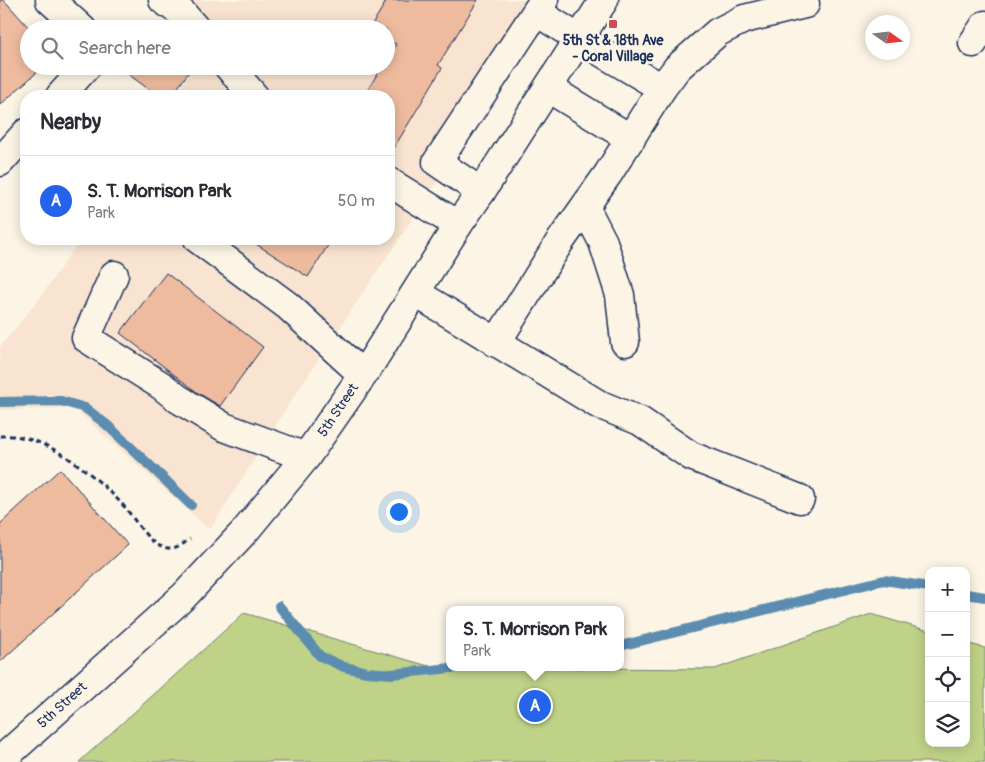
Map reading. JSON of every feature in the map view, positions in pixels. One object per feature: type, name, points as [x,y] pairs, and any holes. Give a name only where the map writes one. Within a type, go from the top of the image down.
[{"type":"street","points":[[50,0],[72,20]]},
{"type":"street","points":[[163,0],[182,13],[188,20]]},
{"type":"street","name":"5th Street","points":[[0,761],[184,596],[245,532],[306,457],[363,375],[604,0]]},
{"type":"street","points":[[496,343],[559,243],[631,139],[662,88],[677,68],[718,32],[744,20],[805,4]]},
{"type":"street","points":[[481,192],[437,162],[541,6],[579,39],[662,88]]},
{"type":"street","points":[[65,90],[79,75]]},
{"type":"street","points":[[236,75],[249,90]]},
{"type":"street","points":[[548,88],[631,139]]},
{"type":"street","points":[[0,162],[20,140]]},
{"type":"street","points":[[395,186],[458,225]]},
{"type":"street","points":[[585,207],[603,242],[620,295],[626,342]]},
{"type":"street","points":[[206,245],[288,306],[363,375]]},
{"type":"street","points":[[114,275],[86,338],[224,427],[306,457]]},
{"type":"street","points":[[416,293],[598,404],[640,421],[691,456],[800,499]]},
{"type":"path","points":[[0,436],[27,438],[48,446],[71,460],[97,480],[121,503],[156,545],[167,549],[177,548],[190,539]]},
{"type":"shaded area","points":[[191,0],[558,0],[395,245],[395,90],[179,90],[189,75],[395,75],[395,20],[177,20]]},
{"type":"shaded area","points":[[76,245],[395,245],[287,407],[210,530],[74,408],[0,410],[0,347],[40,298]]},
{"type":"green space","points":[[244,613],[432,667],[446,667],[446,671],[715,669],[871,614],[925,630],[925,747],[970,747],[970,644],[985,648],[985,762],[79,762]]},
{"type":"building","points":[[0,0],[4,0],[22,20],[20,20],[20,75],[34,75],[0,105]]},
{"type":"building","points":[[387,0],[478,0],[438,65],[442,68],[395,146],[395,90],[368,90],[377,75],[395,75],[395,20],[375,20]]},
{"type":"building","points":[[129,75],[187,75],[176,90],[150,90]]},
{"type":"building","points":[[257,245],[328,245],[308,277]]},
{"type":"building","points":[[166,273],[263,347],[220,406],[198,393],[120,333]]},
{"type":"building","points":[[60,469],[128,545],[0,662],[0,524]]},
{"type":"waterway","points":[[0,402],[61,401],[85,408],[107,425],[191,505]]},
{"type":"waterway","points":[[624,645],[884,580],[925,586]]},
{"type":"waterway","points":[[970,595],[985,597]]},
{"type":"waterway","points":[[279,606],[320,656],[344,667],[367,672],[392,674],[446,669]]},
{"type":"place","name":"5th St & 18th Ave - Coral Village","points":[[613,24]]},
{"type":"place","name":"S. T. Morrison Park","points":[[535,706]]}]
